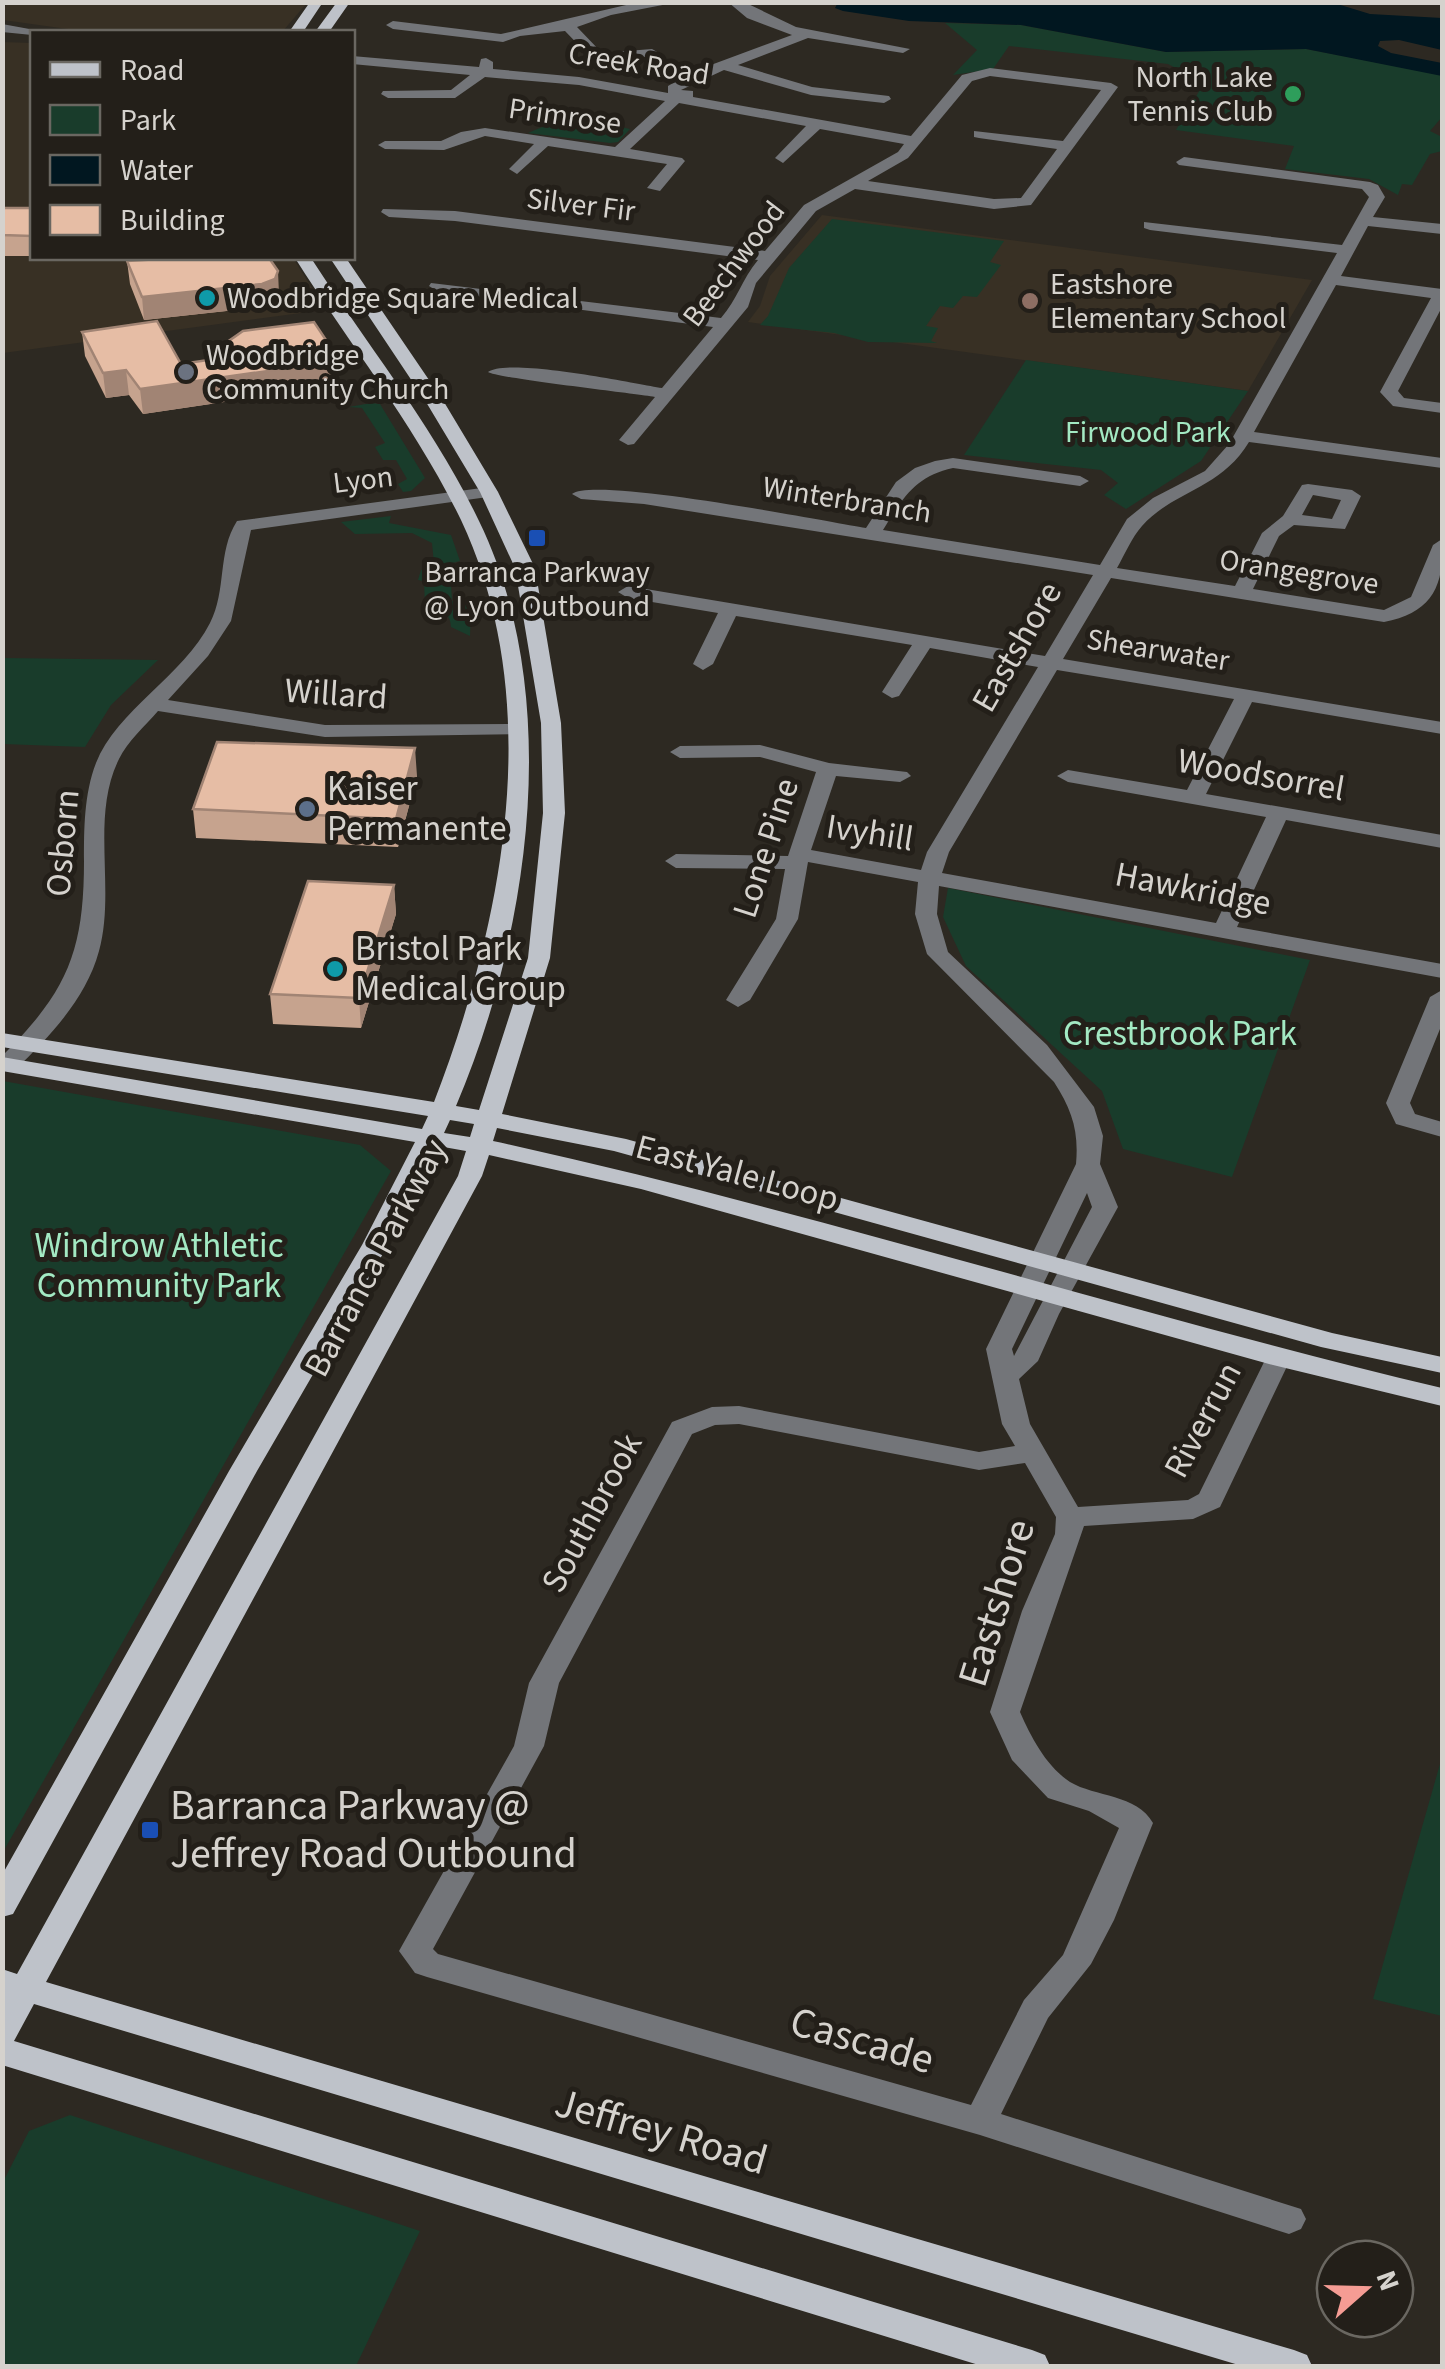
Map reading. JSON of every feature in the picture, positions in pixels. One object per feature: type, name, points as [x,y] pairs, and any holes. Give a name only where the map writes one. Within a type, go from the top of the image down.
[{"type":"main road","points":[[297,30],[317,2]]},
{"type":"main road","points":[[323,30],[344,2]]},
{"type":"main road","points":[[306,263],[340,261]]},
{"type":"main road","name":"Barranca Parkway","points":[[2,2033],[14,1986],[163,1732],[470,1176],[539,958],[554,812],[551,723],[524,568],[489,492],[435,402],[340,261]]},
{"type":"main road","name":"Barranca Parkway","points":[[2,1904],[133,1665],[418,1165],[481,998],[506,894],[517,816],[518,730],[507,632],[488,562],[456,496],[403,408],[306,263]]},
{"type":"main road","name":"East Yale Loop","points":[[4,1056],[28,1044],[434,1124]]},
{"type":"main road","name":"East Yale Loop","points":[[4,1056],[484,1133],[617,1144],[1330,1341],[1442,1365]]},
{"type":"main road","name":"East Yale Loop","points":[[484,1133],[645,1182],[1278,1358],[1442,1397]]},
{"type":"main road","name":"Jeffrey Road","points":[[14,1986],[1294,2366]]},
{"type":"main road","points":[[2,2051],[1032,2366]]},
{"type":"street","points":[[388,94],[455,94],[510,48],[517,32],[568,26],[608,11],[672,2]]},
{"type":"street","points":[[734,2],[751,17],[804,35],[902,50]]},
{"type":"street","points":[[393,25],[510,48]]},
{"type":"street","points":[[568,26],[598,58],[652,53]]},
{"type":"street","points":[[2,28],[30,31]]},
{"type":"street","points":[[620,151],[677,97],[694,92],[727,66],[804,35]]},
{"type":"street","name":"Creek Road","points":[[355,60],[486,69],[677,97],[914,141]]},
{"type":"street","points":[[727,66],[810,90],[884,99]]},
{"type":"street","name":"Beechwood","points":[[628,440],[742,304],[748,282],[810,208],[888,167],[967,78],[990,72],[1111,88],[1067,146]]},
{"type":"street","points":[[677,97],[672,89],[687,80],[708,78]]},
{"type":"street","points":[[783,158],[815,125]]},
{"type":"street","name":"Primrose","points":[[385,145],[444,146],[479,132],[670,159],[678,164],[655,188]]},
{"type":"street","points":[[854,184],[994,204],[1019,204],[1032,196],[1067,146],[979,134]]},
{"type":"street","points":[[516,170],[544,142]]},
{"type":"street","name":"Eastshore","points":[[980,2121],[1036,2009],[1082,1949],[1137,1823],[1100,1803],[1059,1790],[1023,1752],[1005,1712],[1038,1611],[1069,1534],[1070,1517],[1016,1424],[1008,1374],[1025,1361],[1044,1291],[1042,1262],[1091,1155],[1087,1120],[1075,1094],[1032,1044],[938,954],[928,931],[923,898],[938,852],[1134,523],[1160,502],[1211,475],[1243,436],[1377,197],[1374,188],[1184,162]]},
{"type":"street","name":"Silver Fir","points":[[388,212],[455,216],[767,256]]},
{"type":"street","points":[[1364,221],[1442,232]]},
{"type":"street","points":[[1150,225],[1348,250]]},
{"type":"street","points":[[1330,280],[1442,294],[1389,392],[1399,402],[1442,408]]},
{"type":"street","points":[[437,286],[726,324]]},
{"type":"street","points":[[497,372],[556,376],[667,394]]},
{"type":"street","points":[[1243,436],[1442,463]]},
{"type":"street","points":[[871,534],[911,474],[933,466],[953,463],[1080,482]]},
{"type":"street","name":"Lyon","points":[[244,525],[489,492]]},
{"type":"street","name":"Winterbranch","points":[[581,494],[644,498],[1104,571]]},
{"type":"street","points":[[1240,593],[1271,533],[1290,520]]},
{"type":"street","name":"Osborn","points":[[28,1044],[45,1027],[80,975],[92,928],[94,814],[106,760],[151,704],[179,677],[221,620],[236,540],[244,525]]},
{"type":"street","name":"Orangegrove","points":[[1104,571],[1368,614],[1406,613],[1419,604],[1442,545]]},
{"type":"street","name":"Shearwater","points":[[628,592],[1442,728]]},
{"type":"street","points":[[702,664],[729,610]]},
{"type":"street","points":[[892,692],[923,643]]},
{"type":"street","points":[[1194,796],[1246,695]]},
{"type":"street","name":"Willard","points":[[151,704],[325,731],[518,730]]},
{"type":"street","points":[[680,752],[760,751],[828,769],[900,776]]},
{"type":"street","name":"Lone Pine","points":[[738,1000],[787,918],[798,859],[828,769]]},
{"type":"street","name":"Woodsorrel","points":[[1068,776],[1442,840]]},
{"type":"street","points":[[1224,930],[1280,812]]},
{"type":"street","name":"Ivyhill","points":[[676,861],[798,859],[930,876]]},
{"type":"street","name":"Hawkridge","points":[[930,876],[1442,970]]},
{"type":"street","points":[[1442,997],[1398,1103],[1405,1119],[1442,1130]]},
{"type":"street","name":"Eastshore","points":[[1044,1291],[1070,1270],[1105,1207],[1088,1164]]},
{"type":"street","name":"Riverrun","points":[[1070,1517],[1193,1509],[1210,1500],[1278,1358]]},
{"type":"street","name":"Southbrook","points":[[415,1951],[529,1746],[544,1683],[682,1428],[712,1416],[739,1414],[978,1460],[1030,1453]]},
{"type":"street","name":"Cascade","points":[[415,1951],[427,1964],[980,2121],[1289,2219]]},
{"type":"shaded area","points":[[6,2],[307,2],[284,30],[75,30],[3,20]]},
{"type":"shaded area","points":[[2,42],[30,43],[30,260],[294,260],[322,304],[316,311],[3,353]]},
{"type":"shaded area","name":"Eastshore Elementary School","points":[[822,215],[1312,280],[1248,391],[748,322],[760,306],[770,276]]},
{"type":"green space","points":[[945,23],[1021,25],[1166,52],[1306,49],[1442,75],[1442,117],[1430,131],[1442,137],[1442,151],[1430,154],[1412,185],[1402,184],[1398,195],[1369,179],[1285,169],[1294,146],[1176,130],[1204,83],[1168,64],[1009,46],[993,69],[953,75],[977,50]]},
{"type":"green space","points":[[554,122],[630,129],[618,142],[610,143],[528,133]]},
{"type":"green space","points":[[832,219],[1004,241],[990,262],[1001,265],[977,297],[963,296],[953,308],[940,306],[926,326],[938,328],[931,341],[937,343],[868,342],[834,333],[760,325],[768,316],[789,268]]},
{"type":"green space","name":"Firwood Park","points":[[1026,360],[1248,391],[1201,461],[1126,509],[1104,495],[1118,483],[1101,470],[964,455]]},
{"type":"green space","points":[[380,404],[425,478],[411,491],[403,492],[398,484],[407,479],[396,460],[383,460],[375,447],[385,443],[362,408],[349,407]]},
{"type":"green space","points":[[391,516],[389,523],[451,535],[460,561],[441,566],[438,571],[451,585],[452,601],[471,606],[470,636],[451,627],[443,611],[425,606],[424,581],[418,580],[421,570],[434,563],[432,543],[412,533],[355,534],[341,522]]},
{"type":"green space","points":[[3,658],[158,660],[111,705],[85,747],[3,744]]},
{"type":"green space","name":"Crestbrook Park","points":[[948,888],[1310,960],[1232,1177],[1123,1149],[1102,1091],[966,966],[943,917]]},
{"type":"green space","name":"Windrow Athletic Community Park","points":[[3,1081],[360,1145],[391,1171],[3,1852]]},
{"type":"green space","points":[[1442,1757],[1442,2016],[1373,1999]]},
{"type":"green space","points":[[70,2115],[420,2231],[356,2366],[3,2366],[3,2182],[29,2131]]},
{"type":"water","points":[[838,2],[1334,3],[1370,14],[1442,18],[1442,50],[1399,40],[1380,41],[1378,46],[1391,53],[1442,63],[1442,76],[1306,49],[1166,52],[1021,25],[909,21],[843,11],[835,8]]},
{"type":"building","points":[[2,208],[30,208],[30,236],[2,235]]},
{"type":"building","points":[[270,260],[278,271],[275,279],[262,284],[142,297],[127,261]]},
{"type":"building","points":[[157,321],[181,364],[229,357],[223,345],[243,331],[314,322],[334,352],[317,364],[140,389],[126,370],[103,373],[82,332]]},
{"type":"building","points":[[217,742],[415,748],[396,819],[193,809]]},
{"type":"building","name":"Bristol Park Medical Group","points":[[308,881],[394,885],[359,998],[270,994]]},
{"type":"place","name":"North Lake Tennis Club","points":[[1293,94]]},
{"type":"place","name":"Woodbridge Square Medical","points":[[207,298]]},
{"type":"place","name":"Eastshore Elementary School","points":[[1030,301]]},
{"type":"place","name":"Woodbridge Community Church","points":[[186,372]]},
{"type":"place","name":"Barranca Parkway @ Lyon Outbound","points":[[537,538]]},
{"type":"place","name":"Kaiser Permanente","points":[[307,809]]},
{"type":"place","name":"Bristol Park Medical Group","points":[[335,969]]},
{"type":"place","name":"Barranca Parkway @ Jeffrey Road Outbound","points":[[150,1830]]}]
